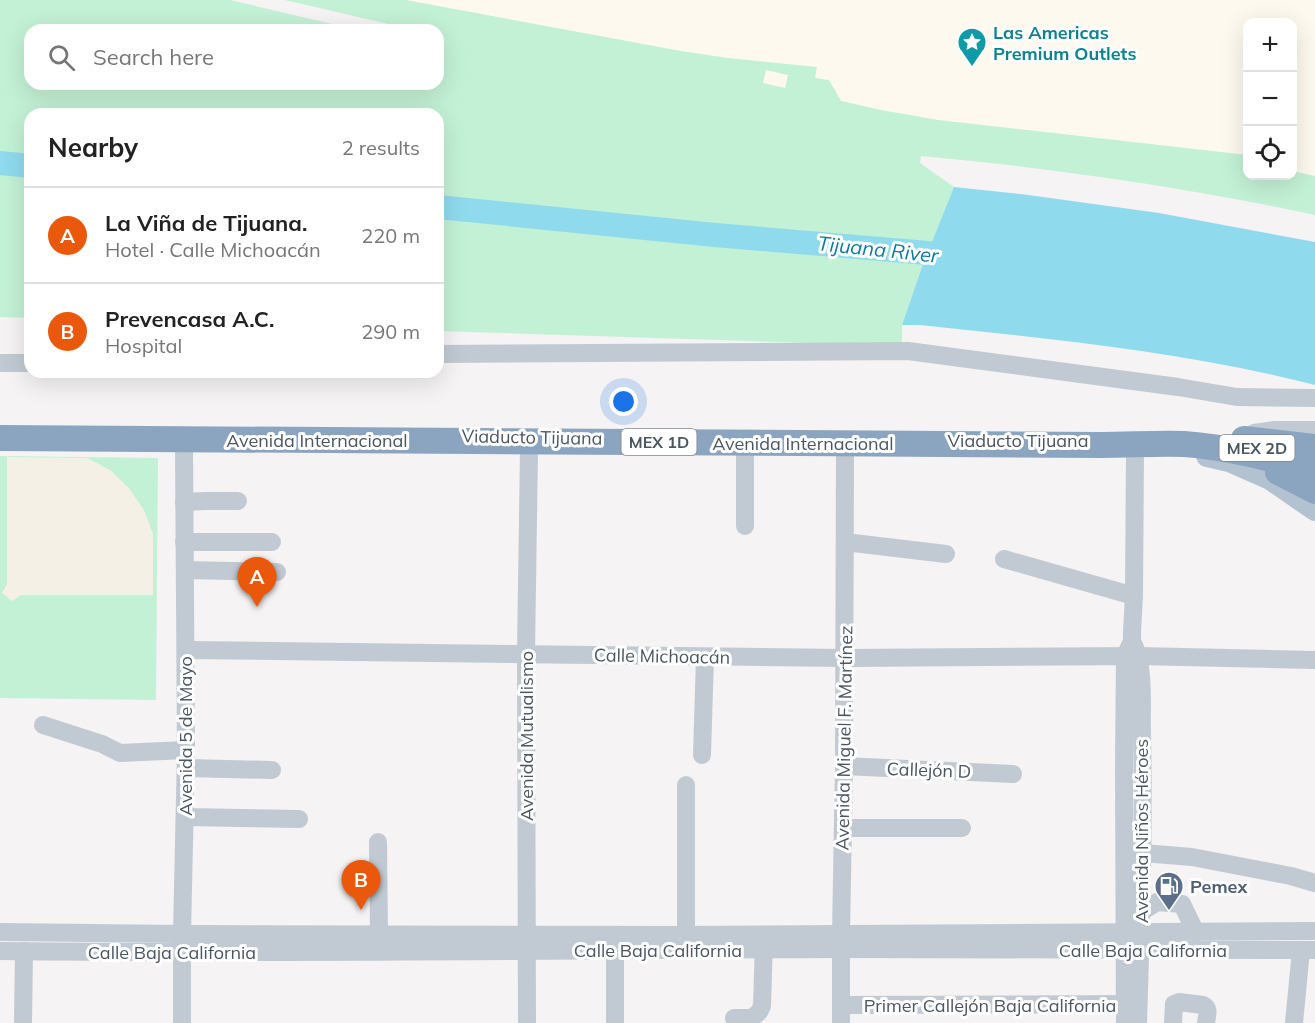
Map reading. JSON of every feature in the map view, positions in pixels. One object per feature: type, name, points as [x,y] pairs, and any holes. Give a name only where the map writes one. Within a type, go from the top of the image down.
[{"type":"highway","name":"Avenida Internacional","points":[[0,422],[1123,428],[1189,430],[1232,449],[1315,456]]},
{"type":"highway","name":"Viaducto Tijuana","points":[[0,427],[1143,434],[1193,435],[1315,447]]},
{"type":"highway","name":"Viaducto Tijuana","points":[[0,432],[1143,440],[1243,447],[1315,456]]},
{"type":"highway","name":"Avenida Internacional","points":[[0,438],[1185,444],[1230,450],[1315,471]]},
{"type":"highway","points":[[1199,443],[1315,488]]},
{"type":"highway","points":[[1271,459],[1304,478],[1315,488]]},
{"type":"main road","name":"Avenida Internacional","points":[[0,449],[1135,452],[1205,455],[1232,449]]},
{"type":"main road","points":[[1232,449],[1315,510]]},
{"type":"street","points":[[444,354],[908,351],[1237,397],[1315,398]]},
{"type":"street","points":[[0,363],[24,363]]},
{"type":"street","points":[[1232,449],[1274,430],[1315,430]]},
{"type":"street","name":"Avenida 5 de Mayo","points":[[182,1023],[186,768],[183,449]]},
{"type":"street","name":"Avenida Mutualismo","points":[[527,1023],[526,654],[529,450]]},
{"type":"street","points":[[745,452],[745,526]]},
{"type":"street","name":"Avenida Niños Héroes","points":[[1133,941],[1141,912],[1124,767],[1134,596],[1135,452]]},
{"type":"street","name":"Avenida Miguel F. Martínez","points":[[841,1014],[845,453]]},
{"type":"street","points":[[184,502],[238,501]]},
{"type":"street","points":[[184,542],[272,542]]},
{"type":"street","points":[[845,542],[946,554]]},
{"type":"street","points":[[1004,559],[1134,596]]},
{"type":"street","points":[[185,570],[277,572]]},
{"type":"street","name":"Calle Michoacán","points":[[186,650],[845,658],[1132,651],[1315,660]]},
{"type":"street","name":"Avenida Niños Héroes","points":[[1132,651],[1143,767],[1134,852],[1132,1004],[1138,1023]]},
{"type":"street","points":[[702,755],[705,657]]},
{"type":"street","points":[[43,725],[102,744],[120,753],[186,750]]},
{"type":"street","name":"Callejón D","points":[[844,766],[1013,774]]},
{"type":"street","points":[[1124,767],[1143,767]]},
{"type":"street","points":[[186,768],[272,770]]},
{"type":"street","points":[[686,785],[686,935]]},
{"type":"street","points":[[185,817],[299,819]]},
{"type":"street","points":[[843,828],[962,828]]},
{"type":"street","points":[[378,842],[379,934]]},
{"type":"street","points":[[1134,852],[1191,857],[1291,876],[1315,883]]},
{"type":"street","points":[[1141,912],[1157,902],[1182,904],[1196,933]]},
{"type":"street","name":"Calle Baja California","points":[[0,932],[379,934],[615,951],[764,942],[841,941],[1133,941],[1212,951],[1308,950]]},
{"type":"street","name":"Calle Baja California","points":[[1133,941],[1196,933],[1315,932]]},
{"type":"street","name":"Calle Baja California","points":[[0,951],[182,952],[526,943],[686,935],[764,942]]},
{"type":"street","points":[[734,1018],[752,1018],[762,1006],[764,942]]},
{"type":"street","points":[[1294,1023],[1308,950]]},
{"type":"street","points":[[23,1023],[24,951]]},
{"type":"street","points":[[615,951],[615,1023]]},
{"type":"street","points":[[1173,1023],[1174,1004],[1179,1002],[1206,1006],[1206,1023]]},
{"type":"street","name":"Avenida Niños Héroes","points":[[1125,1023],[1132,1004]]},
{"type":"street","name":"Primer Callejón Baja California","points":[[841,1014],[1132,1004]]},
{"type":"shaded area","name":"Las Americas Premium Outlets","points":[[401,0],[1315,0],[1315,176],[1297,172],[1297,18],[1243,18],[1243,155],[938,120],[881,110]]},
{"type":"green space","points":[[0,0],[230,0],[332,24],[24,24],[24,90],[444,90],[444,24],[388,24],[285,0],[406,0],[681,51],[817,67],[815,78],[829,80],[841,101],[881,110],[938,120],[1243,155],[1243,180],[1297,180],[1297,172],[1315,176],[1315,215],[1119,180],[1020,166],[921,156],[920,163],[954,187],[923,264],[902,325],[902,346],[444,331],[444,108],[24,108],[24,318],[0,317]],"holes":[[[766,70],[788,75],[785,88],[763,83]]]},
{"type":"green space","points":[[0,456],[158,458],[156,700],[0,698]]},
{"type":"sand","points":[[7,457],[87,458],[110,470],[129,488],[144,510],[153,534],[153,595],[21,595],[12,601],[2,593],[7,584]]},
{"type":"water","points":[[954,187],[1159,213],[1315,242],[1315,385],[1168,355],[1019,336],[902,325],[923,264]]},
{"type":"waterway","name":"Tijuana River","points":[[0,163],[24,165]]},
{"type":"waterway","name":"Tijuana River","points":[[444,208],[961,258]]},
{"type":"place","name":"Las Americas Premium Outlets","points":[[972,68]]},
{"type":"place","name":"La Viña de Tijuana.","points":[[257,607]]},
{"type":"place","name":"Prevencasa A.C.","points":[[361,910]]},
{"type":"place","name":"Pemex","points":[[1169,912]]}]
